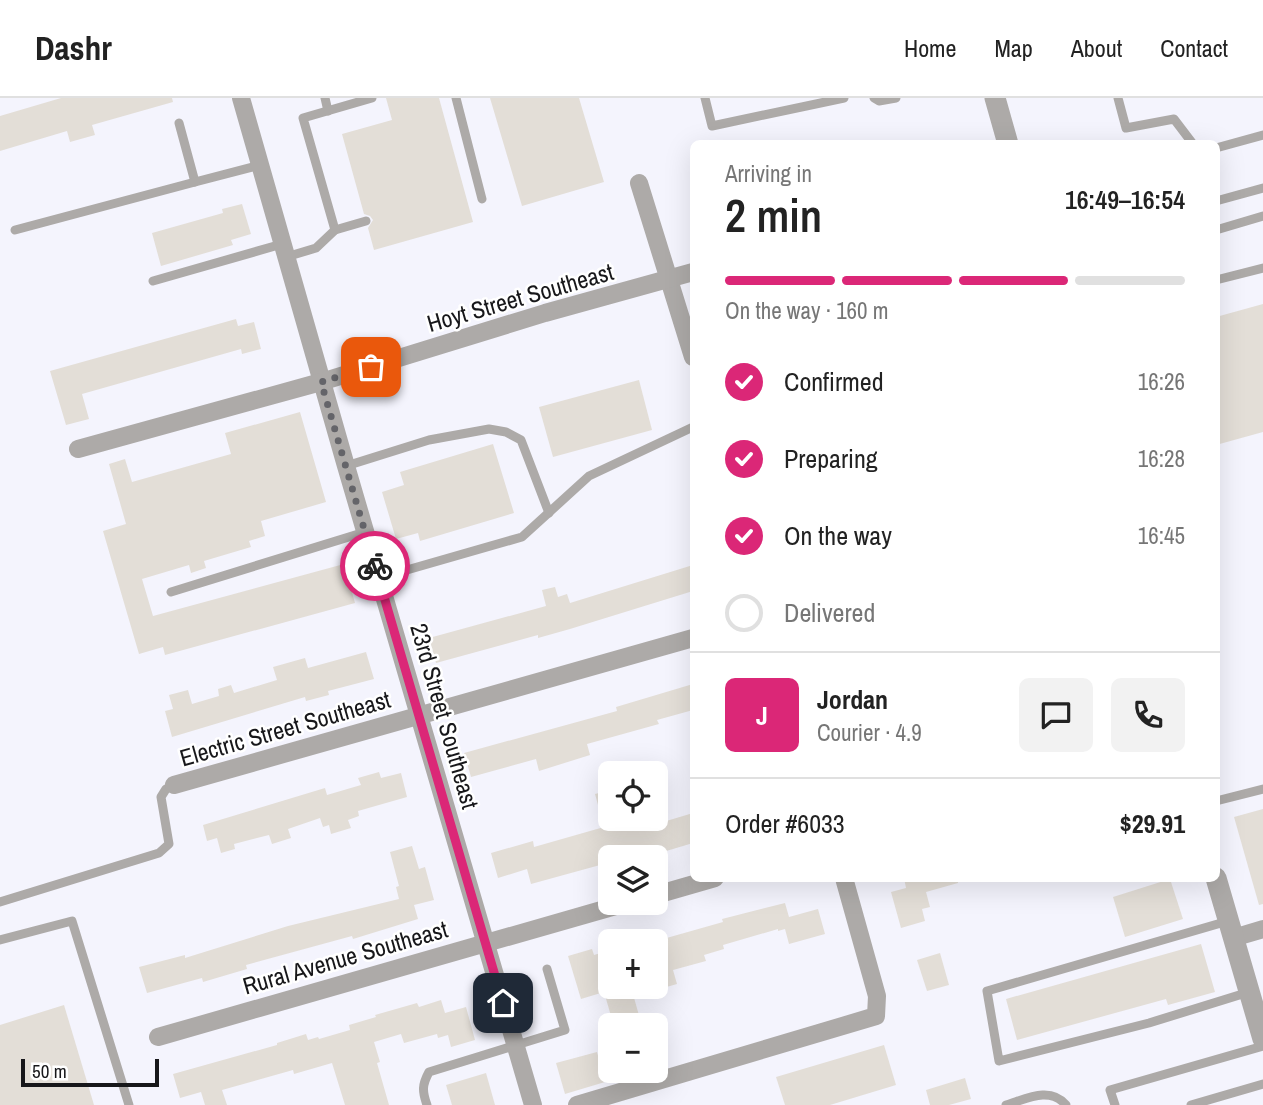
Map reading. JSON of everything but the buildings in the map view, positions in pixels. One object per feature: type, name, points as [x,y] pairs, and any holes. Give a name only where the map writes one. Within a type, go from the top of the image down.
[{"type":"street","points":[[995,98],[1007,140]]},
{"type":"street","name":"23rd Street Southeast","points":[[247,99],[260,165],[321,382],[533,1105]]},
{"type":"street","points":[[639,183],[690,348]]},
{"type":"street","name":"Hoyt Street Southeast","points":[[78,449],[321,382],[545,313],[690,273]]},
{"type":"street","name":"Electric Street Southeast","points":[[174,785],[690,639]]},
{"type":"street","points":[[668,892],[701,882]]},
{"type":"street","points":[[577,1105],[876,1016],[877,996],[845,882]]},
{"type":"street","points":[[1217,882],[1263,1039]]},
{"type":"street","name":"Rural Avenue Southeast","points":[[158,1037],[598,911]]},
{"type":"street","points":[[1231,929],[1263,929]]},
{"type":"lane","points":[[325,98],[328,111]]},
{"type":"lane","points":[[335,230],[303,118],[372,98]]},
{"type":"lane","points":[[456,98],[482,199]]},
{"type":"lane","points":[[705,98],[712,126],[828,99],[844,98]]},
{"type":"lane","points":[[874,98],[879,101],[896,98]]},
{"type":"lane","points":[[1118,98],[1126,128],[1174,119],[1190,140]]},
{"type":"lane","points":[[179,122],[195,182]]},
{"type":"lane","points":[[1220,147],[1263,135]]},
{"type":"lane","points":[[15,230],[260,165]]},
{"type":"lane","points":[[1220,200],[1263,188]]},
{"type":"lane","points":[[1220,229],[1263,216]]},
{"type":"lane","points":[[153,281],[284,250],[316,247],[335,230],[366,221]]},
{"type":"lane","points":[[1220,279],[1263,268]]},
{"type":"lane","points":[[379,579],[522,537],[589,476],[690,428]]},
{"type":"lane","points":[[346,466],[429,440],[489,429],[506,432],[521,440],[549,513]]},
{"type":"lane","points":[[172,592],[365,532]]},
{"type":"lane","points":[[0,902],[166,849],[169,844],[161,797],[166,789],[174,785]]},
{"type":"lane","points":[[1220,800],[1263,789]]},
{"type":"lane","points":[[0,940],[72,921],[129,1105]]},
{"type":"lane","points":[[1231,929],[987,991],[999,1060],[1149,1023],[1249,992]]},
{"type":"lane","points":[[426,1105],[422,1091],[423,1082],[429,1072],[565,1030],[547,969]]},
{"type":"lane","points":[[1115,1105],[1110,1090],[1263,1046]]},
{"type":"lane","points":[[1191,1105],[1263,1084]]},
{"type":"lane","points":[[1006,1105],[1044,1094],[1059,1097],[1066,1105]]},
{"type":"way so far","points":[[371,367],[321,382],[375,566]]},
{"type":"route","points":[[375,566],[503,1003]]}]
